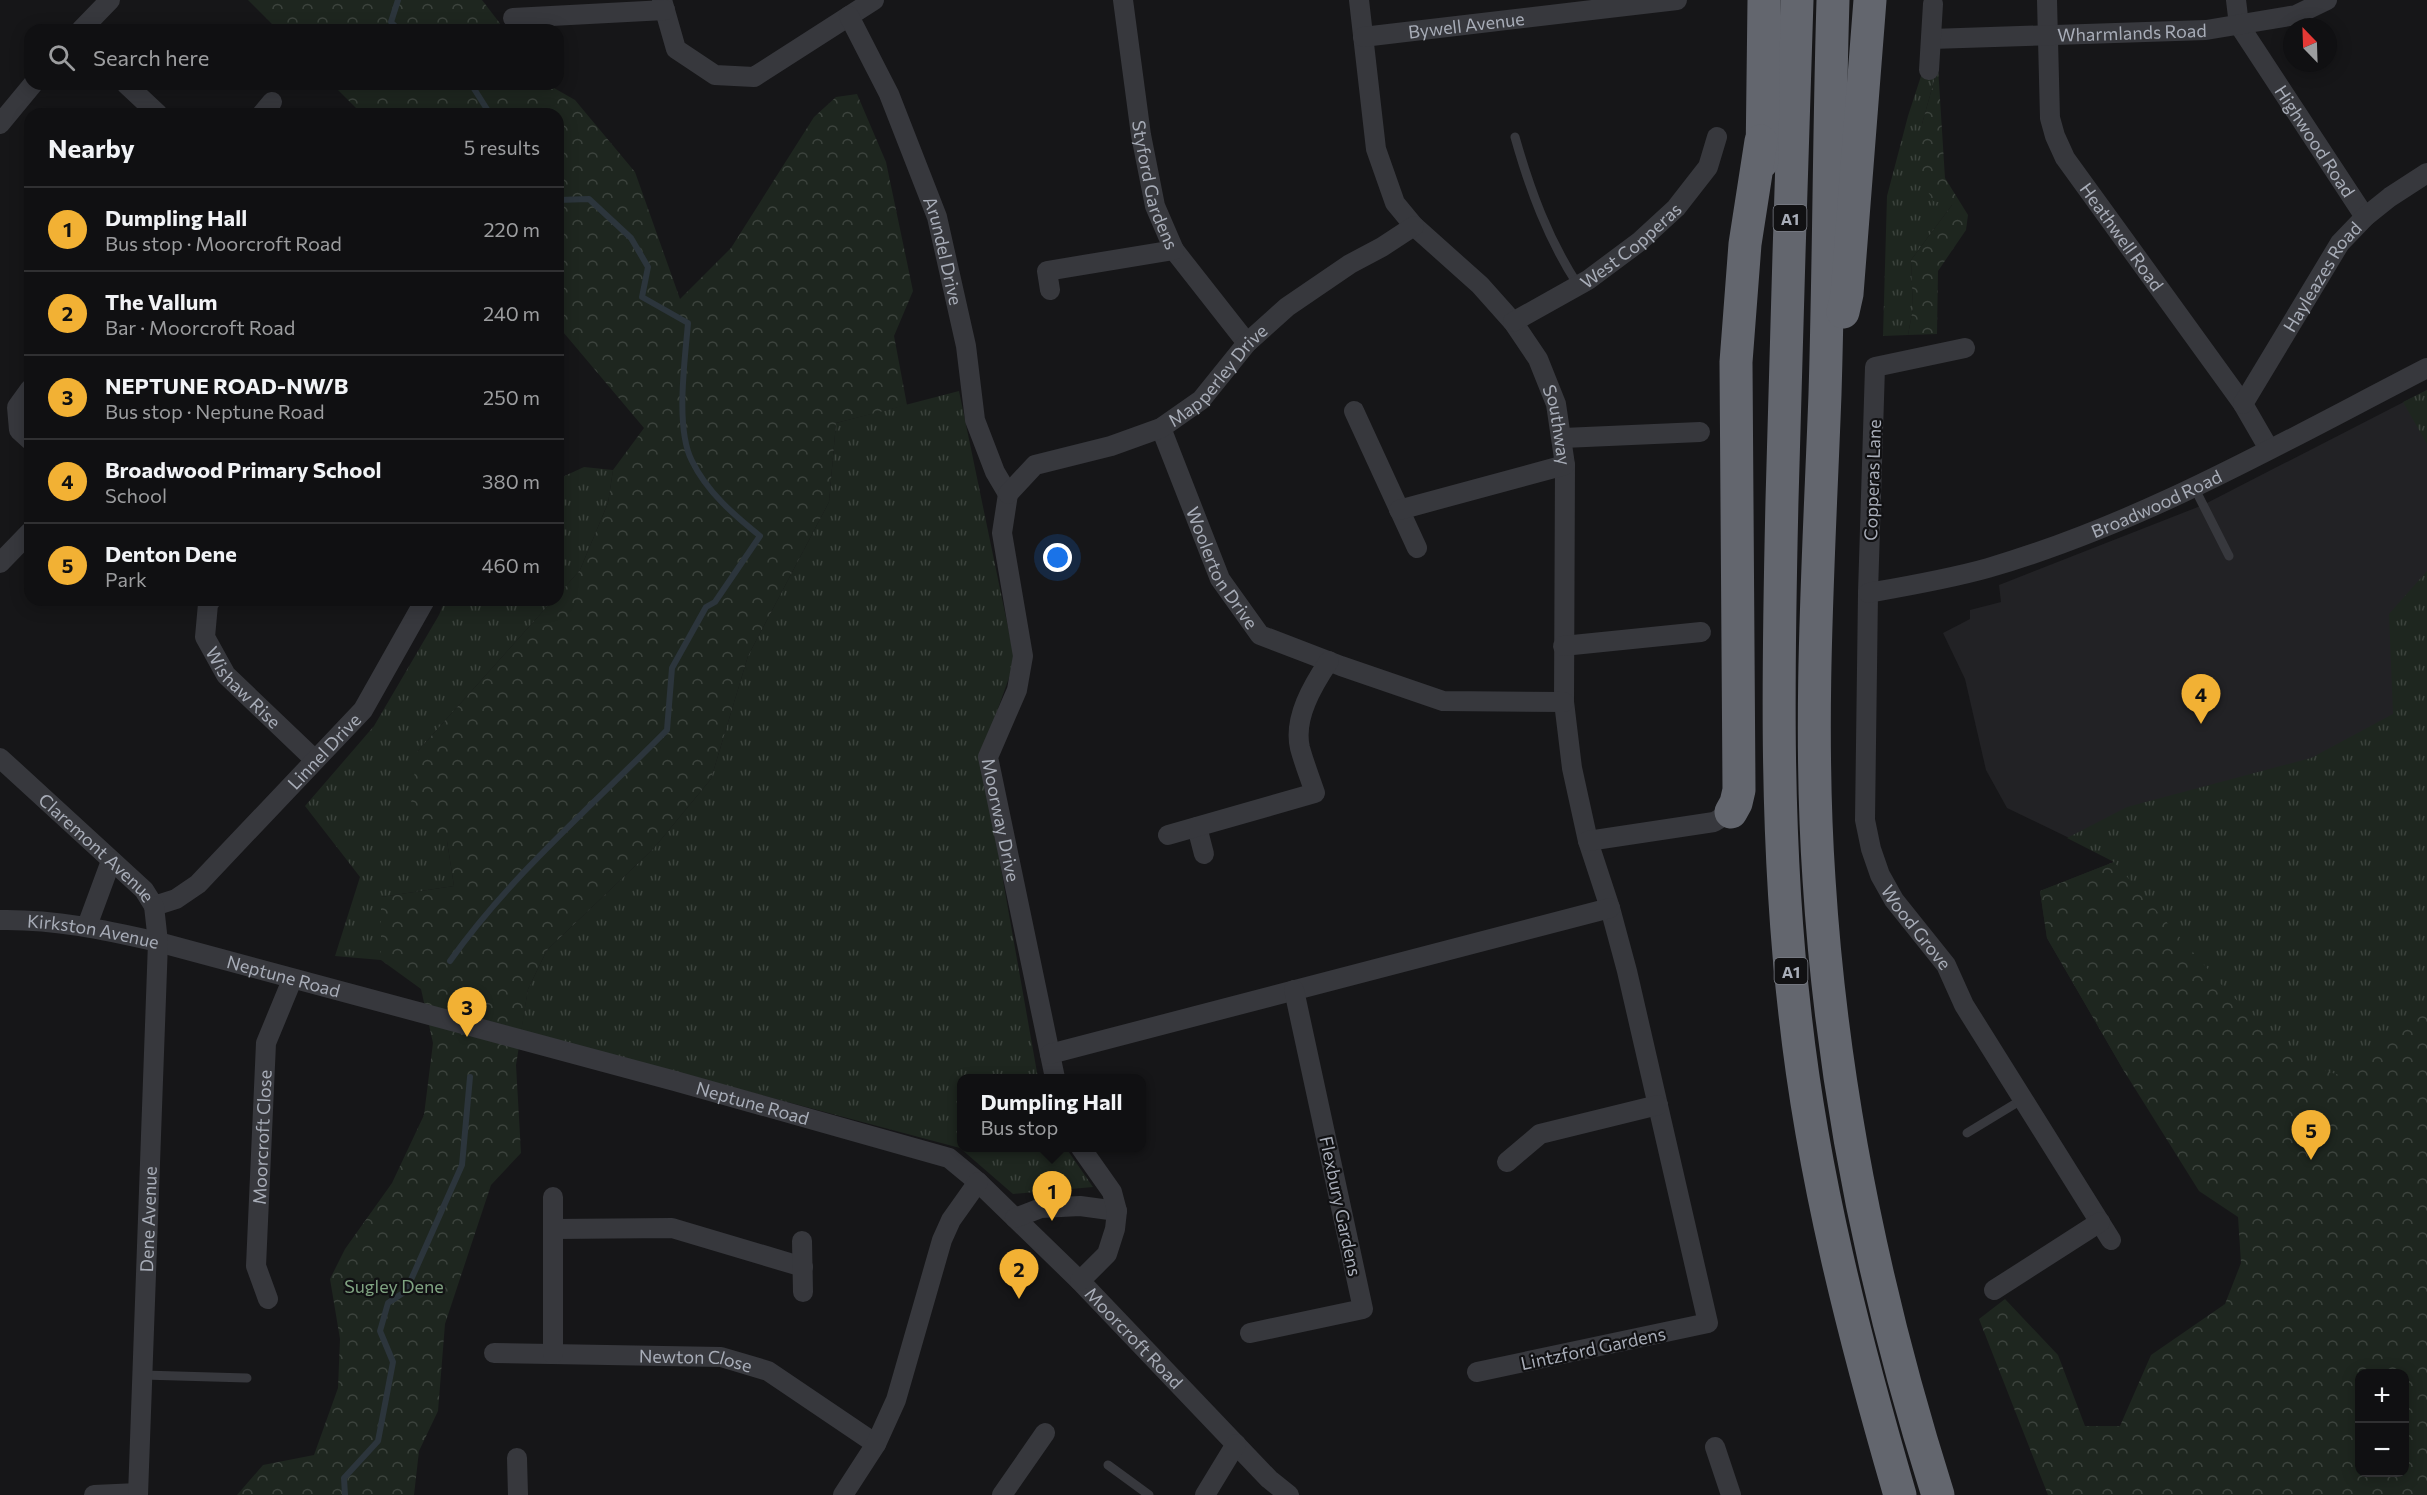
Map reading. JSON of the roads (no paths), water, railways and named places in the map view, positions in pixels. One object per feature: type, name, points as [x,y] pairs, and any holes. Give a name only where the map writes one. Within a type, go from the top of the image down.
[{"type":"highway","points":[[1764,0],[1761,141],[1767,339],[1783,435]]},
{"type":"highway","name":"A1","points":[[1797,0],[1783,435],[1779,744],[1783,882],[1795,1015],[1810,1126],[1839,1270],[1869,1389],[1900,1495]]},
{"type":"highway","name":"A1","points":[[1833,0],[1825,389],[1816,639],[1815,742],[1819,879],[1832,1010],[1848,1120],[1875,1267],[1938,1495]]},
{"type":"highway","points":[[1825,389],[1847,294],[1870,0]]},
{"type":"highway","points":[[1731,812],[1736,803],[1738,790],[1736,362],[1745,244],[1761,141]]},
{"type":"street","points":[[87,24],[110,0]]},
{"type":"street","points":[[513,18],[663,5],[676,49],[715,75],[754,77],[874,0]]},
{"type":"street","name":"Styford Gardens","points":[[1123,0],[1141,135],[1155,206],[1174,250],[1247,343]]},
{"type":"street","name":"Southway","points":[[1359,0],[1376,149],[1395,203],[1414,226],[1480,285],[1513,322],[1538,359],[1556,404],[1563,438],[1565,465],[1563,702],[1572,768],[1588,841],[1610,908],[1708,1323]]},
{"type":"street","name":"Bywell Avenue","points":[[1363,37],[1543,8],[1677,0]]},
{"type":"street","name":"Heathwell Road","points":[[2047,0],[2050,118],[2065,158],[2243,404],[2269,449]]},
{"type":"street","name":"Highwood Road","points":[[2236,0],[2239,25],[2365,216]]},
{"type":"street","name":"Wharmlands Road","points":[[1931,39],[2206,30],[2296,15],[2327,0]]},
{"type":"street","points":[[1929,70],[1933,4]]},
{"type":"street","name":"Arundel Drive","points":[[849,16],[889,94],[937,218],[966,346],[975,420],[995,472],[1008,494]]},
{"type":"street","points":[[0,124],[28,90]]},
{"type":"street","points":[[132,90],[152,108]]},
{"type":"street","name":"West Copperas","points":[[1513,322],[1578,285],[1639,242],[1676,208],[1708,167],[1717,137]]},
{"type":"street","name":"Hayleazes Road","points":[[2243,404],[2340,243],[2365,216],[2427,173]]},
{"type":"street","name":"Mapperley Drive","points":[[1008,494],[1035,465],[1111,446],[1161,428],[1201,400],[1247,343],[1287,307],[1350,264],[1414,226]]},
{"type":"street","points":[[1050,290],[1047,271],[1174,250]]},
{"type":"street","name":"Copperas Lane","points":[[1868,593],[1875,367],[1965,348]]},
{"type":"street","name":"Broadwood Road","points":[[1868,593],[1988,568],[2058,544],[2194,488],[2427,368]]},
{"type":"street","points":[[24,397],[17,407],[19,430],[24,435]]},
{"type":"street","points":[[1354,411],[1417,548]]},
{"type":"street","name":"Woolerton Drive","points":[[1161,428],[1220,579],[1260,635],[1443,701],[1563,702]]},
{"type":"street","points":[[1563,438],[1700,432]]},
{"type":"street","points":[[1399,510],[1565,465]]},
{"type":"street","name":"Moorway Drive","points":[[1008,494],[1002,533],[1023,656],[1017,690],[988,757],[1054,1074]]},
{"type":"street","points":[[0,563],[24,538]]},
{"type":"street","name":"Wood Grove","points":[[1868,593],[1865,820],[1871,849],[1880,875],[1894,900],[1947,964],[1964,1005],[2111,1240]]},
{"type":"street","name":"Wishaw Rise","points":[[208,606],[205,637],[226,675],[315,760]]},
{"type":"street","name":"Linnel Drive","points":[[198,884],[363,710],[422,606]]},
{"type":"street","points":[[1563,646],[1701,632]]},
{"type":"street","points":[[1168,835],[1315,793],[1300,746],[1300,725],[1311,688],[1329,661]]},
{"type":"street","name":"Claremont Avenue","points":[[0,758],[144,891],[154,906],[176,899],[198,884]]},
{"type":"street","points":[[1588,841],[1714,822],[1731,812]]},
{"type":"street","points":[[1197,827],[1204,854]]},
{"type":"street","points":[[87,926],[111,861]]},
{"type":"street","name":"Dene Avenue","points":[[138,1494],[158,942],[154,906]]},
{"type":"street","points":[[1050,1054],[1610,908]]},
{"type":"street","name":"Kirkston Avenue","points":[[0,921],[35,920],[87,926],[188,951]]},
{"type":"street","name":"Neptune Road","points":[[188,951],[935,1153],[949,1158],[978,1182]]},
{"type":"street","name":"Moorcroft Close","points":[[268,1299],[256,1266],[266,1043],[292,980]]},
{"type":"street","name":"Flexbury Gardens","points":[[1250,1333],[1363,1309],[1294,990]]},
{"type":"street","points":[[1507,1162],[1540,1134],[1658,1105]]},
{"type":"street","points":[[1080,1281],[1107,1254],[1115,1229],[1117,1211],[1112,1192],[1084,1152]]},
{"type":"street","points":[[843,1495],[876,1444],[896,1400],[942,1239],[951,1220],[978,1182]]},
{"type":"street","name":"Moorcroft Road","points":[[978,1182],[1080,1281],[1269,1479],[1289,1495]]},
{"type":"street","points":[[553,1197],[553,1354]]},
{"type":"street","points":[[1015,1218],[1041,1208],[1080,1206],[1117,1211]]},
{"type":"street","points":[[1994,1290],[2100,1222]]},
{"type":"street","points":[[554,1229],[672,1228],[803,1267]]},
{"type":"street","points":[[802,1241],[803,1292]]},
{"type":"street","name":"Lintzford Gardens","points":[[1477,1372],[1708,1323]]},
{"type":"street","name":"Newton Close","points":[[494,1353],[721,1357],[768,1371],[876,1444]]},
{"type":"street","points":[[1002,1495],[1045,1433]]},
{"type":"street","points":[[1205,1495],[1236,1444]]},
{"type":"street","points":[[1715,1447],[1731,1495]]},
{"type":"street","points":[[517,1458],[518,1495]]},
{"type":"street","points":[[94,1495],[138,1494]]},
{"type":"lane","points":[[1515,137],[1531,192],[1547,231],[1578,285]]},
{"type":"lane","points":[[2194,488],[2229,556]]},
{"type":"lane","points":[[1967,1132],[2023,1099]]},
{"type":"lane","points":[[143,1375],[247,1378]]},
{"type":"lane","points":[[1108,1465],[1149,1495]]},
{"type":"waterway","points":[[393,24],[391,22],[398,0]]},
{"type":"waterway","points":[[475,90],[486,108]]},
{"type":"waterway","points":[[450,961],[499,899],[526,870],[667,730],[672,668],[706,607],[715,602],[760,536],[713,493],[698,472],[687,447],[682,394],[688,323],[642,297],[648,267],[631,238],[589,199],[564,200]]},
{"type":"waterway","points":[[345,1495],[344,1478],[378,1441],[393,1362],[380,1331],[388,1303],[406,1291],[462,1165],[470,1077]]},
{"type":"place","name":"Broadwood Primary School","points":[[2201,724]]},
{"type":"place","name":"NEPTUNE ROAD-NW/B","points":[[467,1037]]},
{"type":"place","name":"Denton Dene","points":[[2311,1160]]},
{"type":"place","name":"Dumpling Hall","points":[[1052,1221]]},
{"type":"place","name":"The Vallum","points":[[1019,1299]]},
{"type":"park label","name":"Sugley Dene","points":[[394,1286]]}]
